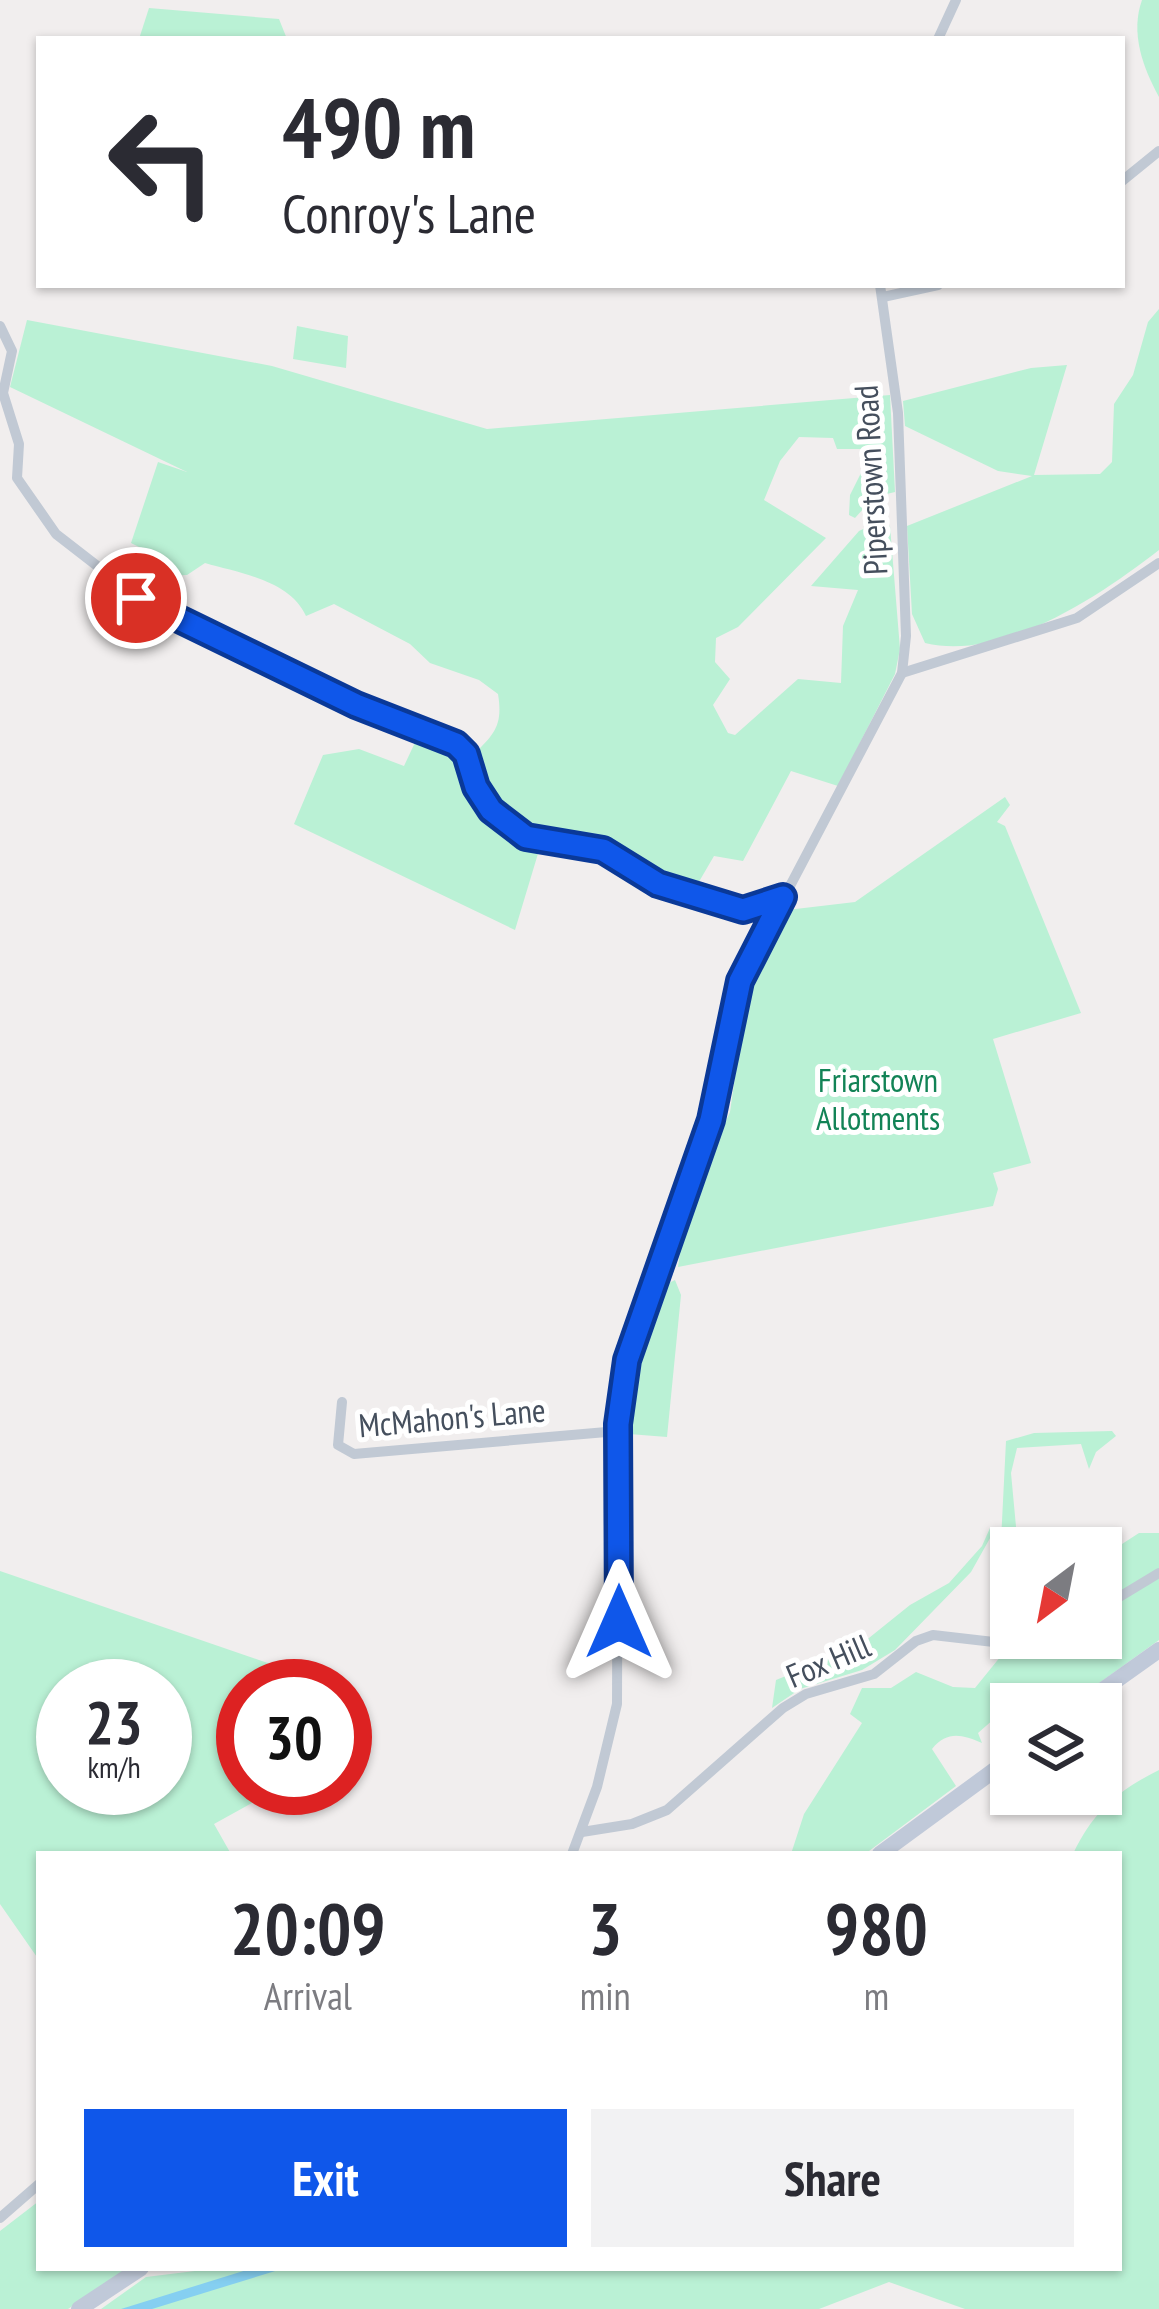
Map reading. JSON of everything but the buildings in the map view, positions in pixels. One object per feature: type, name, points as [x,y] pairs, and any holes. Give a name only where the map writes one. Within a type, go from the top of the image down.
[{"type":"main road","points":[[1113,1683],[1159,1650]]},
{"type":"main road","points":[[884,1851],[990,1773]]},
{"type":"main road","points":[[79,2309],[136,2271]]},
{"type":"street","points":[[939,36],[956,0]]},
{"type":"street","points":[[1125,179],[1159,151]]},
{"type":"street","name":"Piperstown Road","points":[[882,291],[898,413],[906,636],[902,673]]},
{"type":"street","points":[[0,326],[12,351],[3,392],[19,444],[19,487],[56,533],[125,592],[356,705],[456,744],[466,754],[476,787],[491,810],[526,837],[603,850],[658,884],[743,910],[783,897]]},
{"type":"street","points":[[573,1851],[618,1692],[618,1431],[627,1360],[711,1120],[740,981],[902,673],[1077,618],[1159,563]]},
{"type":"street","name":"McMahon's Lane","points":[[343,1402],[338,1445],[354,1454],[618,1431]]},
{"type":"street","points":[[1122,1595],[1159,1573]]},
{"type":"street","name":"Fox Hill","points":[[582,1832],[632,1824],[668,1810],[783,1708],[806,1694],[874,1674],[932,1635],[990,1642]]},
{"type":"street","points":[[0,2218],[36,2187]]},
{"type":"green space","points":[[1142,0],[1159,0],[1159,97],[1140,50],[1137,25]]},
{"type":"green space","points":[[149,8],[279,19],[286,36],[140,36]]},
{"type":"green space","points":[[1159,309],[1159,550],[1080,604],[1018,634],[955,646],[925,643],[912,614],[907,526],[1032,476],[998,471],[905,426],[903,401],[1031,368],[1067,365],[1034,475],[1100,474],[1112,462],[1114,404],[1133,375],[1148,322]]},
{"type":"green space","points":[[27,320],[272,366],[487,429],[890,395],[895,492],[874,497],[855,518],[849,515],[850,495],[867,461],[862,449],[837,449],[833,438],[799,437],[780,461],[764,500],[826,538],[738,627],[716,638],[715,662],[730,679],[713,705],[728,733],[735,735],[798,679],[841,683],[843,626],[858,590],[811,586],[859,531],[878,522],[890,526],[900,649],[895,674],[838,786],[791,771],[743,861],[714,856],[693,892],[602,844],[537,835],[500,809],[477,770],[473,755],[492,735],[499,714],[498,694],[479,680],[430,663],[410,644],[334,604],[306,616],[288,594],[248,575],[205,563],[187,575],[163,576],[143,549],[131,543],[158,462],[187,472],[10,387]]},
{"type":"green space","points":[[297,326],[348,336],[346,368],[293,359]]},
{"type":"green space","points":[[419,734],[459,753],[465,768],[463,786],[470,786],[523,841],[540,847],[515,930],[294,824],[323,755],[359,749],[404,766]]},
{"type":"green space","name":"Friarstown Allotments","points":[[1005,797],[1010,805],[997,822],[1005,826],[1081,1013],[993,1039],[1031,1163],[993,1173],[998,1189],[993,1206],[678,1267],[686,1210],[730,1112],[748,985],[787,910],[855,902]]},
{"type":"green space","points":[[675,1280],[681,1295],[667,1437],[629,1434],[642,1346],[659,1288]]},
{"type":"green space","points":[[1112,1431],[1116,1436],[1096,1452],[1089,1469],[1081,1444],[1017,1448],[1011,1473],[1016,1527],[1002,1527],[1006,1441],[1034,1433]]},
{"type":"green space","points":[[990,1528],[990,1538],[971,1572],[895,1650],[862,1670],[800,1689],[772,1708],[776,1680],[859,1646],[910,1605],[949,1583],[982,1546]]},
{"type":"green space","points":[[1139,1533],[1159,1533],[1159,1640],[1099,1683],[990,1683],[990,1722],[978,1733],[982,1743],[955,1736],[932,1749],[956,1786],[869,1851],[792,1851],[804,1814],[862,1723],[850,1714],[862,1688],[891,1688],[916,1672],[953,1687],[975,1688],[999,1659],[1122,1659],[1122,1544]]},
{"type":"green space","points":[[0,1571],[256,1659],[216,1659],[216,1815],[230,1815],[214,1824],[229,1851],[36,1851],[36,1956],[0,1904]]},
{"type":"green space","points":[[1159,1770],[1159,2309],[965,2309],[889,2282],[819,2309],[101,2309],[146,2277],[195,2271],[1122,2271],[1122,1851],[1075,1851],[1098,1815],[1122,1815],[1122,1793]]},
{"type":"green space","points":[[36,2203],[36,2271],[124,2271],[68,2309],[0,2309],[0,2231]]},
{"type":"water","points":[[243,2271],[275,2271],[152,2309],[121,2309]]},
{"type":"route","points":[[136,598],[356,705],[456,744],[466,754],[476,787],[491,810],[526,837],[552,844],[589,845],[619,856],[658,884],[743,910],[783,897],[740,981],[711,1120],[627,1360],[618,1424],[619,1622]]}]
